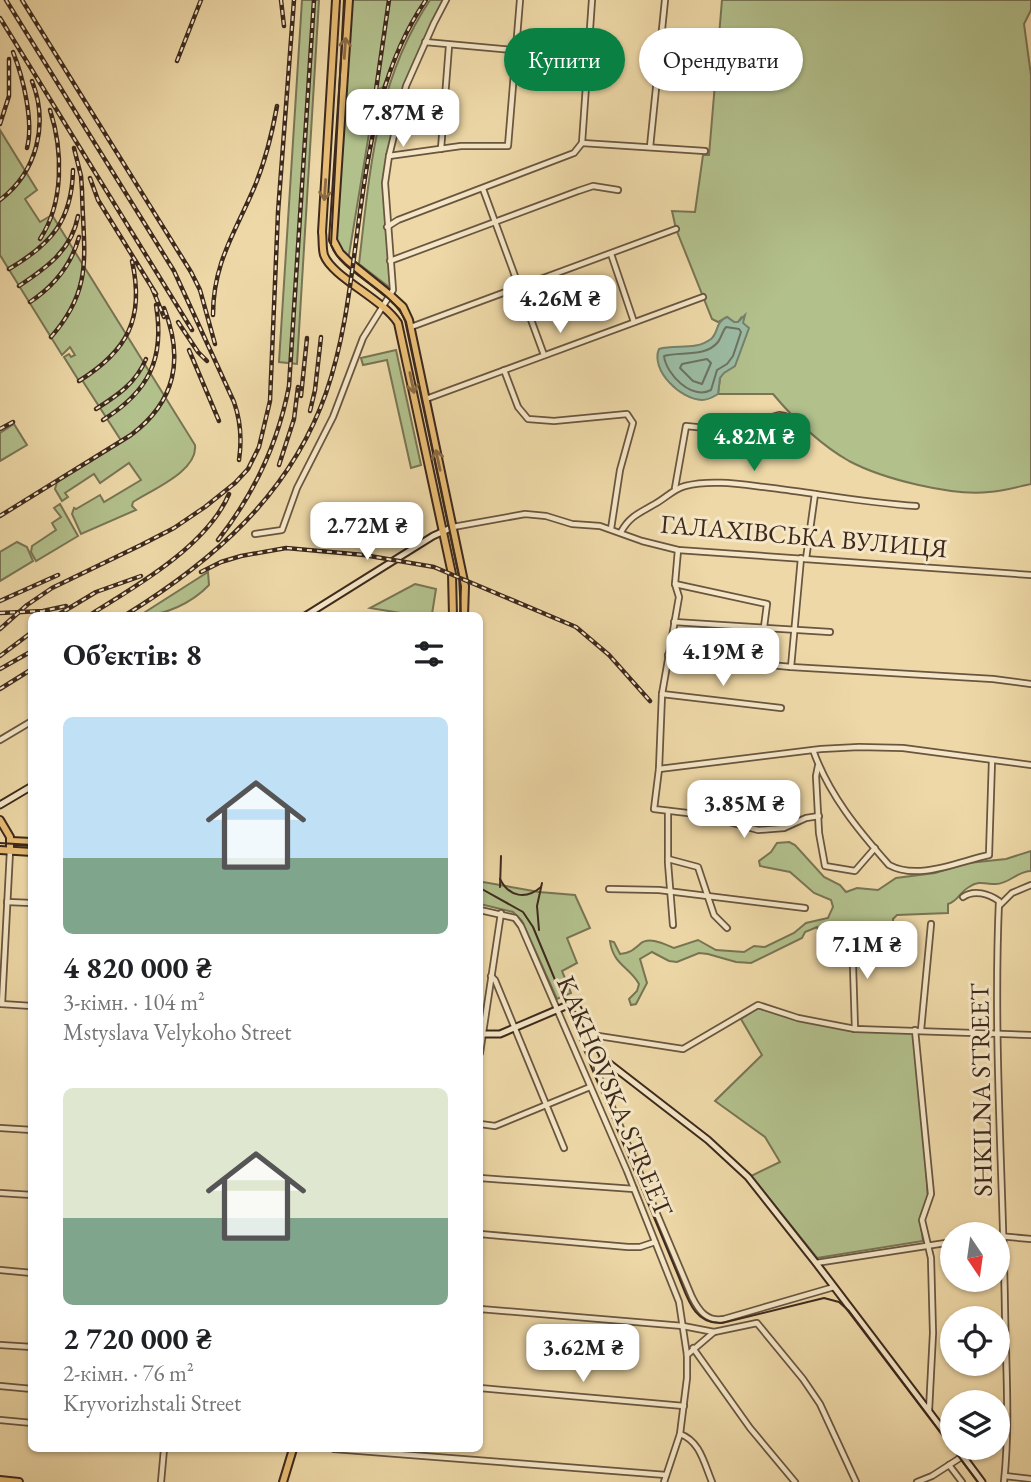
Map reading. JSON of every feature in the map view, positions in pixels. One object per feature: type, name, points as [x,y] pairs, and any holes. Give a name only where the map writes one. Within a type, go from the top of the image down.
[{"type":"main road","points":[[336,0],[322,232],[323,254],[340,273],[395,318],[401,331],[454,588],[453,612]]},
{"type":"main road","points":[[349,0],[332,232],[340,253],[403,307],[411,327],[465,586],[464,612]]},
{"type":"main road","points":[[311,612],[442,530],[453,527]]},
{"type":"main road","points":[[0,806],[28,788]]},
{"type":"main road","points":[[0,820],[11,841],[10,851]]},
{"type":"main road","points":[[11,841],[28,842]]},
{"type":"main road","points":[[0,850],[28,852]]},
{"type":"main road","points":[[483,1034],[495,1035],[568,1005],[580,1011],[603,1057],[730,1160],[761,1193],[940,1426]]},
{"type":"main road","points":[[283,1482],[292,1452]]},
{"type":"main road","points":[[966,1460],[982,1482]]},
{"type":"main road","points":[[0,1480],[19,1482]]},
{"type":"street","points":[[255,534],[282,530],[297,488],[332,417],[363,338],[393,290],[385,183],[389,156],[407,86],[446,0]]},
{"type":"street","points":[[518,28],[520,0]]},
{"type":"street","points":[[590,28],[592,0]]},
{"type":"street","points":[[650,147],[665,0]]},
{"type":"street","points":[[425,42],[504,50]]},
{"type":"street","points":[[441,149],[449,45]]},
{"type":"street","points":[[389,156],[461,146],[508,146],[513,91]]},
{"type":"street","points":[[387,227],[398,220],[575,153],[582,143],[586,91]]},
{"type":"street","points":[[582,143],[705,151]]},
{"type":"street","points":[[390,261],[593,186],[618,190]]},
{"type":"street","points":[[483,188],[544,355]]},
{"type":"street","points":[[411,327],[676,229]]},
{"type":"street","points":[[611,254],[634,322]]},
{"type":"street","points":[[426,399],[703,297]]},
{"type":"street","points":[[504,370],[518,407],[528,419],[554,421],[627,414],[631,417],[633,422],[620,470],[611,529]]},
{"type":"street","points":[[675,489],[687,426],[718,431],[779,415],[785,416],[792,426]]},
{"type":"street","points":[[621,532],[632,517],[662,500],[675,489],[692,485],[715,483],[916,506]]},
{"type":"street","points":[[791,667],[803,558],[815,494]]},
{"type":"street","name":"ГАЛАХІВСЬКА ВУЛИЦЯ","points":[[453,527],[525,514],[546,516],[572,524],[600,526],[678,550],[1031,575]]},
{"type":"street","points":[[678,550],[675,584],[679,597],[662,694],[659,769],[654,809],[705,815],[758,830],[784,828],[806,818],[819,816]]},
{"type":"street","points":[[675,584],[767,604],[764,627]]},
{"type":"street","points":[[674,622],[830,632]]},
{"type":"street","points":[[668,655],[791,667],[993,679],[1031,684]]},
{"type":"street","points":[[662,694],[781,708]]},
{"type":"street","points":[[0,740],[28,723]]},
{"type":"street","points":[[659,769],[859,747],[903,748],[1031,765]]},
{"type":"street","points":[[813,750],[841,806],[875,848],[889,865],[898,870],[912,871],[989,855],[992,760]]},
{"type":"street","points":[[819,766],[816,776],[819,839],[827,868],[856,871],[875,848]]},
{"type":"street","points":[[668,811],[668,859],[673,925]]},
{"type":"street","points":[[10,851],[1,1004],[28,1006]]},
{"type":"street","points":[[668,859],[698,867],[714,915],[727,928]]},
{"type":"street","points":[[963,897],[969,893],[979,893],[999,903],[1012,893],[1031,885]]},
{"type":"street","points":[[609,889],[670,891],[805,908]]},
{"type":"street","points":[[7,902],[28,903]]},
{"type":"street","name":"SHKILNA STREET","points":[[999,903],[997,1078],[1001,1222]]},
{"type":"street","points":[[483,910],[501,913],[483,1022]]},
{"type":"street","name":"KAKHOVSKA STREET","points":[[501,913],[516,918],[521,926],[680,1302],[687,1355],[684,1406],[680,1434],[664,1482]]},
{"type":"street","points":[[929,1411],[933,1333],[931,1258],[922,1216],[930,1202],[931,1194],[918,1030],[931,924]]},
{"type":"street","points":[[852,934],[855,1029]]},
{"type":"street","points":[[491,976],[564,1148]]},
{"type":"street","points":[[593,1035],[683,1049],[758,1006],[798,1018],[855,1029],[1031,1035]]},
{"type":"street","points":[[603,1057],[599,1061],[598,1074],[687,1285],[702,1314],[709,1318],[724,1319],[834,1287]]},
{"type":"street","points":[[483,1124],[495,1126],[590,1087]]},
{"type":"street","points":[[0,1128],[28,1130]]},
{"type":"street","points":[[483,1178],[634,1189]]},
{"type":"street","points":[[0,1193],[28,1195]]},
{"type":"street","points":[[483,1234],[628,1247],[640,1247],[655,1242]]},
{"type":"street","points":[[1010,1236],[1031,1239]]},
{"type":"street","points":[[816,1263],[940,1244]]},
{"type":"street","points":[[0,1270],[28,1273]]},
{"type":"street","name":"SHKILNA STREET","points":[[1003,1292],[1007,1401],[1004,1479]]},
{"type":"street","points":[[483,1309],[683,1326],[714,1332]]},
{"type":"street","points":[[687,1355],[714,1332],[755,1322],[803,1379],[820,1404],[856,1482]]},
{"type":"street","points":[[0,1345],[28,1348]]},
{"type":"street","points":[[693,1348],[750,1428],[795,1482]]},
{"type":"street","points":[[0,1386],[28,1389]]},
{"type":"street","points":[[483,1388],[684,1406]]},
{"type":"street","points":[[0,1420],[28,1423]]},
{"type":"street","points":[[680,1434],[696,1444],[712,1482]]},
{"type":"street","points":[[161,1482],[164,1452]]},
{"type":"street","points":[[372,1452],[666,1475]]},
{"type":"street","points":[[917,1482],[957,1460]]},
{"type":"street","points":[[949,1465],[962,1482]]},
{"type":"street","points":[[1004,1479],[1031,1479]]},
{"type":"shaded area","points":[[302,0],[319,0],[297,364],[279,362]]},
{"type":"shaded area","points":[[349,0],[426,0],[405,37],[383,87],[376,91],[348,261],[332,232]]},
{"type":"shaded area","points":[[430,0],[446,0],[406,86],[385,183],[393,290],[359,264],[367,194],[378,127],[387,94],[412,31]]},
{"type":"shaded area","points":[[722,0],[1031,0],[1031,10],[1024,24],[1031,75],[1031,484],[1000,491],[973,493],[937,489],[898,480],[863,468],[839,455],[808,431],[773,394],[718,394],[720,378],[742,323],[741,318],[738,322],[727,317],[718,322],[712,319],[676,229],[672,211],[695,212],[703,155],[709,155],[714,91],[803,91],[803,28],[720,28]]},
{"type":"shaded area","points":[[0,130],[37,190],[25,199],[40,222],[52,215],[195,445],[194,454],[182,471],[133,502],[132,506],[136,510],[81,534],[72,514],[74,508],[100,495],[104,502],[141,480],[129,463],[100,483],[94,474],[65,493],[68,497],[62,501],[55,489],[57,482],[122,442],[64,357],[75,355],[70,347],[62,355],[0,255]]},
{"type":"shaded area","points":[[396,350],[421,465],[411,468],[387,360],[363,365],[361,358]]},
{"type":"shaded area","points":[[14,424],[27,445],[0,461],[0,433]]},
{"type":"shaded area","points":[[60,504],[78,536],[36,561],[31,552],[32,546],[56,530],[52,523],[61,517],[54,508]]},
{"type":"shaded area","points":[[17,542],[27,547],[33,561],[0,581],[0,552]]},
{"type":"shaded area","points":[[208,572],[209,585],[194,597],[168,611],[145,612]]},
{"type":"shaded area","points":[[415,584],[436,589],[432,612],[394,612],[370,608]]},
{"type":"shaded area","points":[[789,842],[795,845],[824,877],[840,885],[846,892],[857,888],[878,890],[896,878],[935,873],[968,863],[1006,859],[1031,851],[1031,871],[1000,884],[973,885],[948,904],[948,913],[897,915],[893,919],[893,926],[888,929],[858,932],[825,948],[817,927],[805,932],[802,938],[751,963],[699,953],[677,962],[652,952],[640,959],[647,983],[636,1004],[631,1005],[629,999],[637,991],[639,984],[618,961],[610,941],[614,942],[620,954],[648,941],[674,948],[698,940],[716,950],[744,952],[754,946],[765,947],[794,933],[806,923],[828,918],[833,907],[831,900],[814,893],[790,872],[760,866],[759,861],[771,852],[777,843]]},
{"type":"shaded area","points":[[483,882],[575,895],[590,928],[567,938],[577,963],[562,971],[571,993],[557,999],[522,921],[513,912],[483,905]]},
{"type":"shaded area","points":[[758,1008],[799,1020],[913,1032],[928,1199],[920,1218],[923,1241],[817,1258],[751,1176],[780,1162],[765,1137],[715,1101],[762,1055],[741,1019]]},
{"type":"water","points":[[745,315],[743,323],[749,328],[735,366],[720,378],[718,394],[707,399],[694,399],[669,382],[659,366],[659,349],[705,343],[711,339],[723,319],[727,317],[738,322]]},
{"type":"tram line","points":[[344,0],[331,245],[345,265],[390,300],[406,322],[459,575],[461,612]]},
{"type":"tram line","points":[[0,843],[28,845]]},
{"type":"tram line","points":[[500,887],[501,856]]},
{"type":"tram line","points":[[500,879],[508,890],[518,895],[530,894],[541,887]]},
{"type":"tram line","points":[[539,930],[537,906],[542,883]]},
{"type":"tram line","points":[[483,890],[523,912],[533,927],[692,1308],[704,1319],[722,1323],[824,1298],[839,1302],[849,1311],[978,1482]]},
{"type":"railway","points":[[6,0],[174,271],[234,402],[240,431],[239,460]]},
{"type":"railway","points":[[22,0],[191,272],[200,290],[215,344]]},
{"type":"railway","points":[[177,61],[201,0]]},
{"type":"railway","points":[[281,0],[284,26]]},
{"type":"railway","points":[[0,629],[27,605],[52,588],[174,528],[205,507],[248,469],[259,447],[270,401],[278,212],[294,0]]},
{"type":"railway","points":[[218,540],[243,505],[263,468],[278,428],[289,386],[314,0]]},
{"type":"railway","points":[[376,90],[389,0]]},
{"type":"railway","points":[[130,612],[188,572],[245,522],[270,494],[311,430],[326,393],[339,347],[369,151],[381,98],[400,48],[426,0]]},
{"type":"railway","points":[[0,18],[192,330]]},
{"type":"railway","points":[[13,52],[26,100],[29,126],[27,148]]},
{"type":"railway","points":[[0,124],[9,96],[9,59]]},
{"type":"railway","points":[[0,200],[23,176],[36,146],[39,114],[32,81]]},
{"type":"railway","points":[[213,315],[221,264],[262,168],[277,106]]},
{"type":"railway","points":[[40,239],[54,209],[59,176],[57,142],[50,110]]},
{"type":"railway","points":[[51,337],[75,302],[83,268],[81,176],[74,148]]},
{"type":"railway","points":[[9,269],[37,250],[56,229],[68,203],[73,170]]},
{"type":"railway","points":[[90,178],[98,200],[156,294]]},
{"type":"railway","points":[[19,286],[48,265],[64,248],[78,216]]},
{"type":"railway","points":[[30,302],[60,274],[79,237]]},
{"type":"railway","points":[[79,381],[109,358],[128,332],[134,317],[136,300],[132,261]]},
{"type":"railway","points":[[152,288],[164,317]]},
{"type":"railway","points":[[103,420],[132,397],[150,372],[158,342],[156,305]]},
{"type":"railway","points":[[0,516],[131,435],[158,408],[172,378],[174,362],[174,345],[164,308]]},
{"type":"railway","points":[[178,322],[207,361]]},
{"type":"railway","points":[[310,411],[321,337]]},
{"type":"railway","points":[[301,396],[307,338]]},
{"type":"railway","points":[[189,350],[219,421]]},
{"type":"railway","points":[[96,409],[132,382],[146,359]]},
{"type":"railway","points":[[279,465],[294,419],[298,387]]},
{"type":"railway","points":[[0,429],[13,422]]},
{"type":"railway","points":[[94,612],[168,564],[187,548],[219,513],[229,494]]},
{"type":"railway","points":[[201,572],[241,556],[286,548],[364,555],[434,567],[576,627],[609,655],[650,701]]},
{"type":"railway","points":[[0,601],[58,575]]},
{"type":"railway","points":[[63,612],[96,592],[141,576]]},
{"type":"railway","points":[[0,613],[43,611],[66,606]]},
{"type":"railway","points":[[0,656],[28,635]]},
{"type":"railway","points":[[0,669],[28,653]]},
{"type":"railway","points":[[0,689],[28,672]]}]
